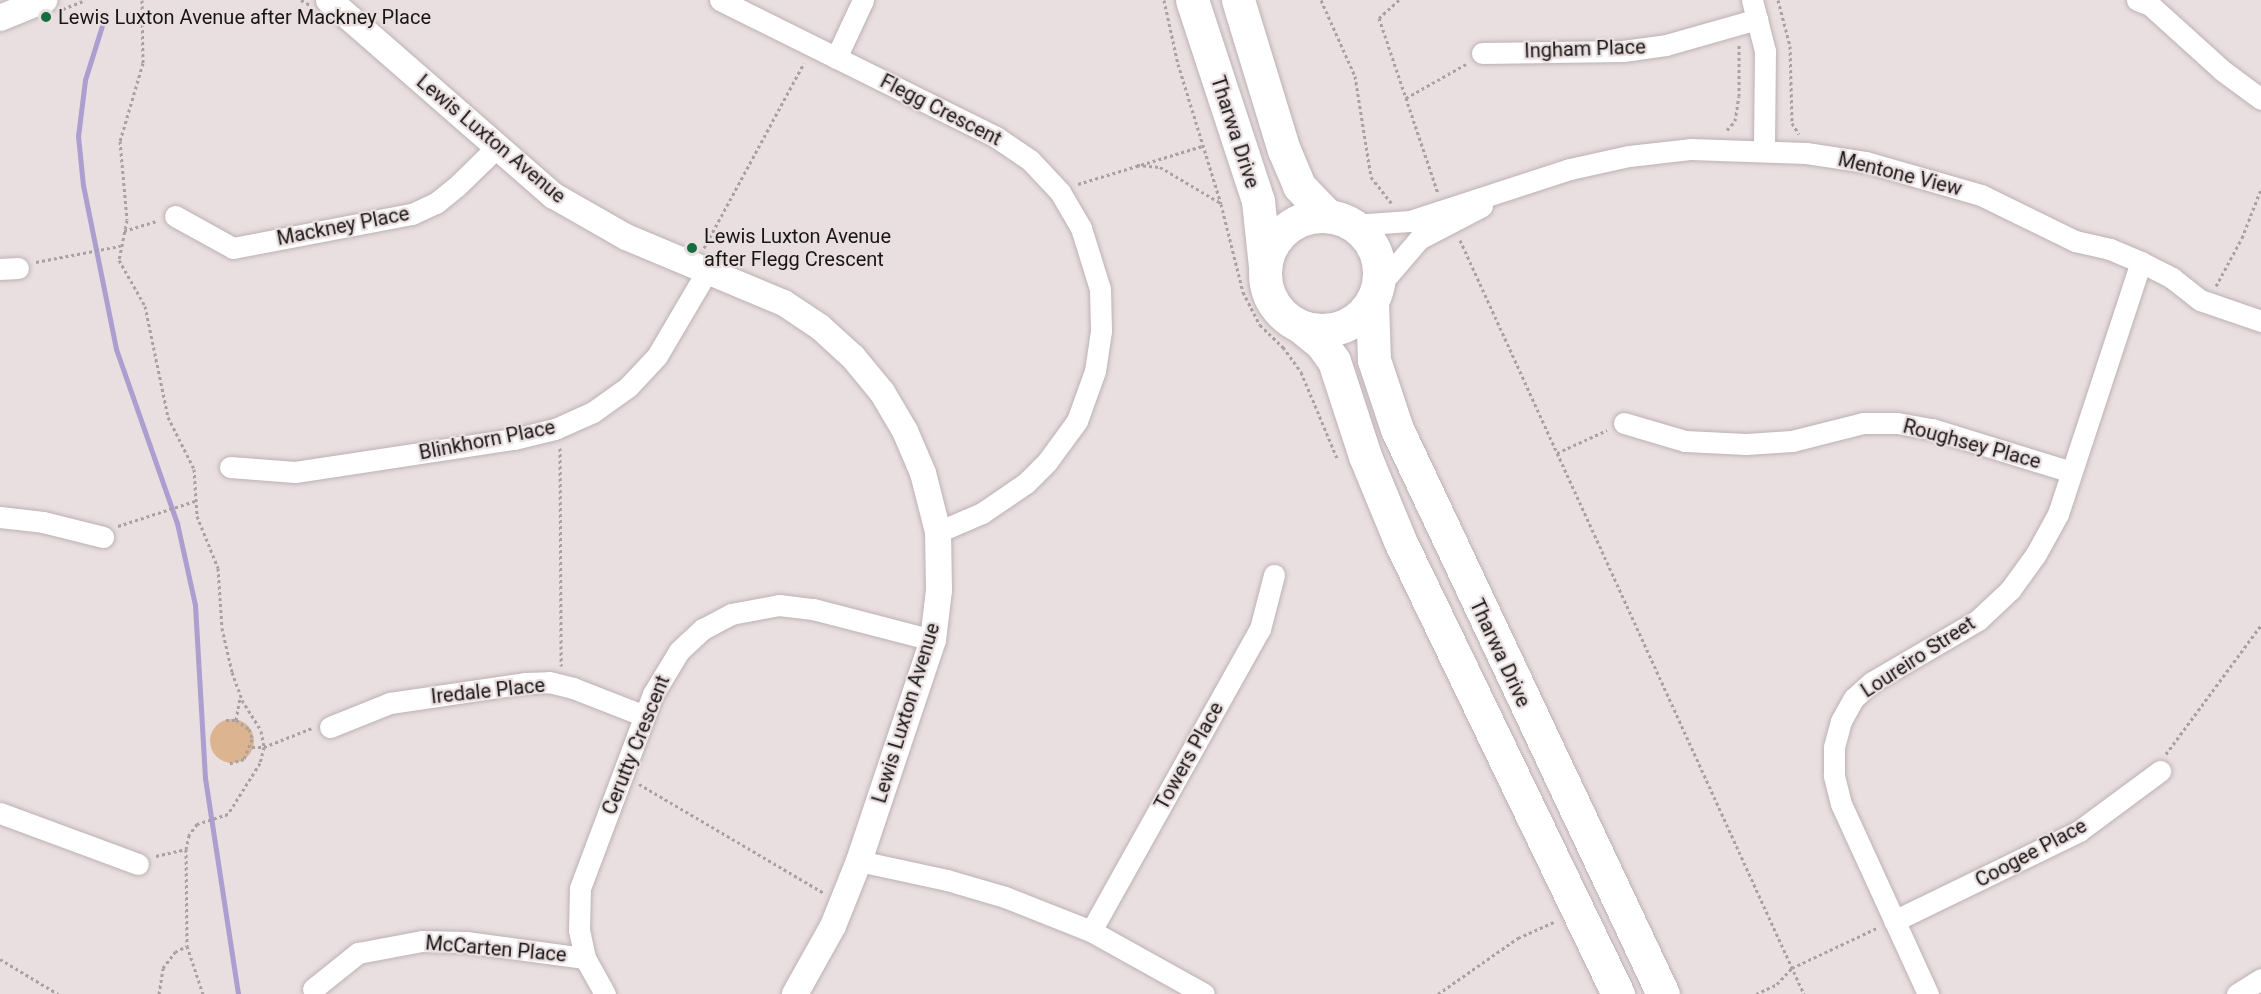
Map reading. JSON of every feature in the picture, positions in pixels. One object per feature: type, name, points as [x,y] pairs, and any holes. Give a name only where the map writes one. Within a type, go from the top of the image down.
[{"type":"main road","name":"Tharwa Drive","points":[[1192,0],[1258,201],[1265,266]]},
{"type":"main road","name":"Tharwa Drive","points":[[1238,0],[1287,159],[1299,186],[1340,220]]},
{"type":"main road","points":[[1301,327],[1321,330],[1342,327],[1359,317],[1375,294],[1376,252],[1340,220],[1294,224],[1270,249],[1265,266],[1266,285],[1273,303],[1285,317],[1321,343],[1334,361],[1365,456],[1400,541],[1618,994]]},
{"type":"main road","name":"Tharwa Drive","points":[[1375,294],[1370,333],[1374,360],[1397,429],[1663,994]]},
{"type":"street","points":[[0,18],[44,0]]},
{"type":"street","name":"Flegg Crescent","points":[[720,0],[812,47],[980,126],[1030,160],[1060,192],[1081,228],[1100,289],[1101,331],[1089,392],[1067,436],[1026,483],[982,513],[938,532]]},
{"type":"street","points":[[836,58],[863,0]]},
{"type":"street","points":[[2145,2],[2223,71],[2261,99]]},
{"type":"street","name":"Lewis Luxton Avenue","points":[[321,3],[554,196],[602,225],[707,259],[784,303],[820,327],[853,357],[882,392],[905,431],[923,473],[938,532],[939,590],[933,640],[859,861],[833,926],[795,994]]},
{"type":"street","points":[[1749,15],[1765,51],[1764,150]]},
{"type":"street","name":"Ingham Place","points":[[1482,53],[1623,51],[1666,45],[1749,15]]},
{"type":"street","name":"Mackney Place","points":[[176,216],[233,248],[412,214],[436,203],[456,187],[496,147]]},
{"type":"street","name":"Mentone View","points":[[1340,220],[1410,221],[1448,214],[1570,169],[1629,156],[1690,149],[1764,150],[1866,162],[1926,176],[1981,195],[2075,241],[2110,249],[2141,262],[2172,278],[2200,300],[2261,321]]},
{"type":"street","name":"Mentone View","points":[[1375,294],[1419,239],[1448,214]]},
{"type":"street","name":"Blinkhorn Place","points":[[231,467],[295,472],[514,439],[555,429],[593,412],[628,387],[650,364],[682,319],[707,259]]},
{"type":"street","name":"Loureiro Street","points":[[1928,994],[1841,804],[1834,775],[1834,747],[1841,721],[1854,698],[1872,682],[1960,633],[2010,590],[2048,535],[2073,472],[2141,262]]},
{"type":"street","name":"Roughsey Place","points":[[1624,423],[1685,441],[1746,444],[1792,441],[1863,423],[1897,423],[1932,429],[2073,472]]},
{"type":"street","points":[[0,517],[43,522],[103,537]]},
{"type":"street","name":"Towers Place","points":[[1091,931],[1260,629],[1274,575]]},
{"type":"street","name":"Cerutty Crescent","points":[[605,994],[585,958],[579,930],[580,888],[645,716],[679,651],[703,629],[731,614],[779,605],[813,609],[933,640]]},
{"type":"street","name":"Iredale Place","points":[[330,727],[390,703],[525,683],[558,684],[645,716]]},
{"type":"street","name":"Coogee Place","points":[[1894,921],[2079,831],[2160,771]]},
{"type":"street","points":[[0,813],[138,864]]},
{"type":"street","points":[[859,861],[947,880],[1091,931],[1203,994]]},
{"type":"street","name":"McCarten Place","points":[[313,989],[358,953],[422,941],[466,942],[585,958]]},
{"type":"street","points":[[2237,994],[2261,979]]},
{"type":"path","points":[[142,0],[143,63],[120,141],[126,188],[124,231],[119,260],[145,306],[168,417],[194,469],[195,501],[218,568],[222,628],[241,697],[261,731],[264,747],[255,771],[228,814],[220,819],[204,822],[189,835],[186,849],[187,946],[203,994]]},
{"type":"path","points":[[300,0],[321,3]]},
{"type":"path","points":[[1321,0],[1355,76],[1371,177],[1399,210]]},
{"type":"path","points":[[1399,0],[1379,18],[1448,214],[1804,994]]},
{"type":"path","points":[[1722,132],[1735,121],[1749,15]]},
{"type":"path","points":[[694,249],[707,259],[812,47]]},
{"type":"path","points":[[1406,98],[1444,80],[1482,53]]},
{"type":"path","points":[[1060,192],[1135,165],[1202,146]]},
{"type":"path","points":[[1135,165],[1160,167],[1221,204]]},
{"type":"path","points":[[2214,290],[2242,238],[2261,189]]},
{"type":"path","points":[[124,231],[176,216]]},
{"type":"path","points":[[9,268],[84,251],[120,246]]},
{"type":"path","points":[[1557,453],[1624,423]]},
{"type":"path","points":[[555,429],[561,459],[562,637],[558,684]]},
{"type":"path","points":[[103,537],[122,523],[179,503],[195,501]]},
{"type":"path","points":[[2160,771],[2168,750],[2261,625]]},
{"type":"path","points":[[236,720],[241,697]]},
{"type":"path","points":[[225,720],[236,720],[249,729],[252,747],[244,759],[228,764]]},
{"type":"path","points":[[252,747],[264,747],[307,729],[330,727]]},
{"type":"path","points":[[624,776],[829,896]]},
{"type":"path","points":[[138,864],[168,851],[186,849]]},
{"type":"path","points":[[1756,994],[1778,984],[1792,968],[1894,921]]},
{"type":"path","points":[[1438,994],[1518,938],[1554,922]]},
{"type":"path","points":[[159,994],[163,968],[175,952],[187,946]]},
{"type":"path","points":[[0,959],[58,994]]},
{"type":"shaded area","points":[[232,719],[247,726],[254,741],[247,756],[232,763],[217,756],[210,741],[217,726]]},
{"type":"waterway","points":[[105,16],[85,80],[78,136],[83,185],[116,349],[177,523],[195,605],[205,778],[238,994]]},
{"type":"place","name":"Lewis Luxton Avenue after Mackney Place","points":[[46,17]]},
{"type":"place","name":"Lewis Luxton Avenue after Flegg Crescent","points":[[692,248]]}]
